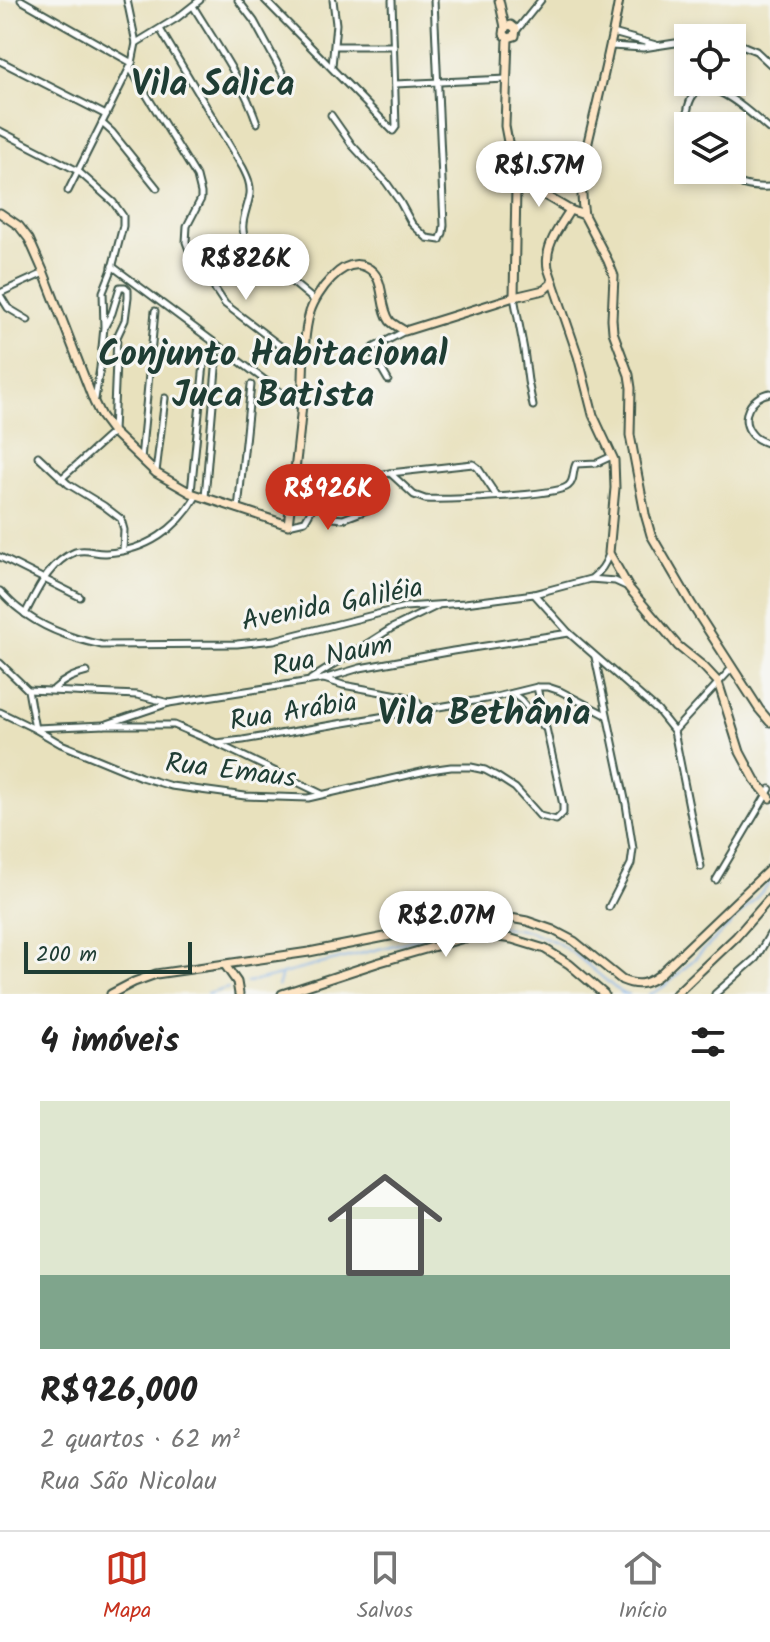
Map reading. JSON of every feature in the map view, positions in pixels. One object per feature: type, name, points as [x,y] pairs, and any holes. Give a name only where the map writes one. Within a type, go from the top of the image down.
[{"type":"street","points":[[21,0],[131,66],[197,177],[201,199],[185,234],[189,250],[211,267],[215,289],[225,304],[304,364]]},
{"type":"street","points":[[68,191],[131,66],[136,43],[127,0]]},
{"type":"street","points":[[136,43],[200,0]]},
{"type":"street","points":[[238,0],[254,21],[285,78]]},
{"type":"street","points":[[265,0],[393,131],[396,127],[392,0]]},
{"type":"street","points":[[332,67],[336,24],[333,0]]},
{"type":"street","points":[[331,115],[352,145],[386,182],[412,224],[427,238],[440,240],[444,225],[434,0]]},
{"type":"street","points":[[499,0],[504,34],[508,38],[505,126],[514,174],[520,175],[514,297],[533,406]]},
{"type":"street","points":[[508,38],[513,37],[541,0]]},
{"type":"street","points":[[619,0],[580,187],[584,215],[614,276],[613,332],[629,375],[633,454],[651,535],[692,605],[770,722]]},
{"type":"street","points":[[193,6],[239,81],[257,123]]},
{"type":"street","points":[[505,27],[511,25],[516,31]]},
{"type":"street","points":[[160,29],[248,179],[250,194],[242,221],[244,239],[315,301]]},
{"type":"street","points":[[613,33],[657,45]]},
{"type":"street","points":[[611,46],[634,49],[674,43]]},
{"type":"street","points":[[335,46],[394,46]]},
{"type":"street","points":[[746,47],[756,51],[770,64]]},
{"type":"street","points":[[0,61],[106,115]]},
{"type":"street","points":[[395,84],[507,79]]},
{"type":"street","points":[[688,112],[692,96],[703,89],[712,88],[724,93],[770,130]]},
{"type":"street","points":[[102,123],[157,188]]},
{"type":"street","points":[[0,131],[78,171],[113,202],[123,216],[123,226],[103,292],[104,327],[94,402]]},
{"type":"street","points":[[519,184],[584,215]]},
{"type":"street","points":[[740,184],[770,187]]},
{"type":"street","points":[[570,210],[551,241],[548,268],[578,356],[593,415],[613,458],[615,488],[609,553],[599,573],[590,579]]},
{"type":"street","points":[[0,213],[19,226],[29,239],[101,416],[113,432],[156,473],[197,496],[288,525],[305,521],[325,488],[335,482],[390,473],[473,464],[496,496]]},
{"type":"street","points":[[112,266],[302,408]]},
{"type":"street","points":[[288,525],[302,408],[308,322],[315,301],[344,266],[367,267],[378,278],[388,317],[405,331]]},
{"type":"street","points":[[28,320],[8,308],[0,294],[44,273]]},
{"type":"street","points":[[388,380],[374,356],[373,348],[405,331],[544,290],[553,282]]},
{"type":"street","points":[[61,479],[113,432],[117,337],[126,312],[126,287],[118,290],[112,313],[104,327]]},
{"type":"street","points":[[544,290],[562,307]]},
{"type":"street","points":[[141,460],[155,311]]},
{"type":"street","points":[[197,496],[205,354]]},
{"type":"street","points":[[25,614],[44,578],[59,563],[78,551],[123,551],[147,544],[185,516],[197,496],[217,357]]},
{"type":"street","points":[[238,510],[251,385]]},
{"type":"street","points":[[770,393],[761,395],[751,403],[746,423],[752,435],[770,444]]},
{"type":"street","points":[[156,473],[165,398]]},
{"type":"street","points":[[390,473],[414,495],[425,499],[548,493],[564,489],[572,483],[576,464],[597,463],[633,454]]},
{"type":"street","points":[[38,456],[61,479],[121,519],[123,551]]},
{"type":"street","points":[[325,488],[333,518],[343,519],[367,510]]},
{"type":"street","points":[[609,553],[629,588],[678,646],[718,682],[740,752],[769,794],[716,880]]},
{"type":"street","points":[[0,557],[80,597]]},
{"type":"street","points":[[590,579],[615,581],[629,588]]},
{"type":"street","name":"Avenida Galiléia","points":[[0,591],[25,614],[65,635],[102,645],[237,644],[274,640],[405,607],[534,594],[590,579]]},
{"type":"street","points":[[534,594],[569,633],[658,711],[674,731],[701,867]]},
{"type":"street","points":[[308,681],[392,628],[441,604]]},
{"type":"street","name":"Rua Naum","points":[[104,725],[169,703],[323,679],[360,668],[569,633]]},
{"type":"street","points":[[594,655],[633,849],[631,864],[609,907]]},
{"type":"street","points":[[0,663],[28,690],[35,729],[174,725],[324,795]]},
{"type":"street","points":[[674,731],[732,667]]},
{"type":"street","points":[[54,689],[74,675],[87,672]]},
{"type":"street","points":[[323,679],[404,696],[417,702],[422,709]]},
{"type":"street","points":[[546,729],[537,687],[560,691],[606,715]]},
{"type":"street","name":"Rua Arábia","points":[[216,743],[537,687]]},
{"type":"street","points":[[28,690],[137,695],[169,703]]},
{"type":"street","points":[[512,693],[546,729]]},
{"type":"street","name":"Rua Emaus","points":[[0,712],[96,760],[171,786],[260,798],[308,798],[430,770],[471,767],[498,777],[515,788],[540,816],[556,820],[563,813],[563,805],[546,729]]},
{"type":"street","points":[[111,994],[156,974],[361,943],[459,918],[499,916],[553,930],[574,941],[622,980],[640,985],[658,976],[770,869]]},
{"type":"street","points":[[676,994],[730,943],[770,898]]},
{"type":"street","points":[[715,994],[756,958],[770,934]]},
{"type":"street","points":[[282,994],[464,938],[492,936],[545,949],[569,964],[604,994]]},
{"type":"street","points":[[225,965],[237,982],[239,994]]},
{"type":"waterway","points":[[649,994],[675,977],[770,883]]},
{"type":"waterway","points":[[278,987],[282,974],[460,928],[496,926],[529,931],[556,942],[621,993],[629,994]]},
{"type":"waterway","points":[[247,983],[281,975]]},
{"type":"waterway","points":[[207,994],[228,988]]},
{"type":"district","name":"Vila Salica","points":[[213,82]]},
{"type":"district","name":"Conjunto Habitacional Juca Batista","points":[[273,372]]},
{"type":"district","name":"Vila Bethânia","points":[[484,711]]}]
